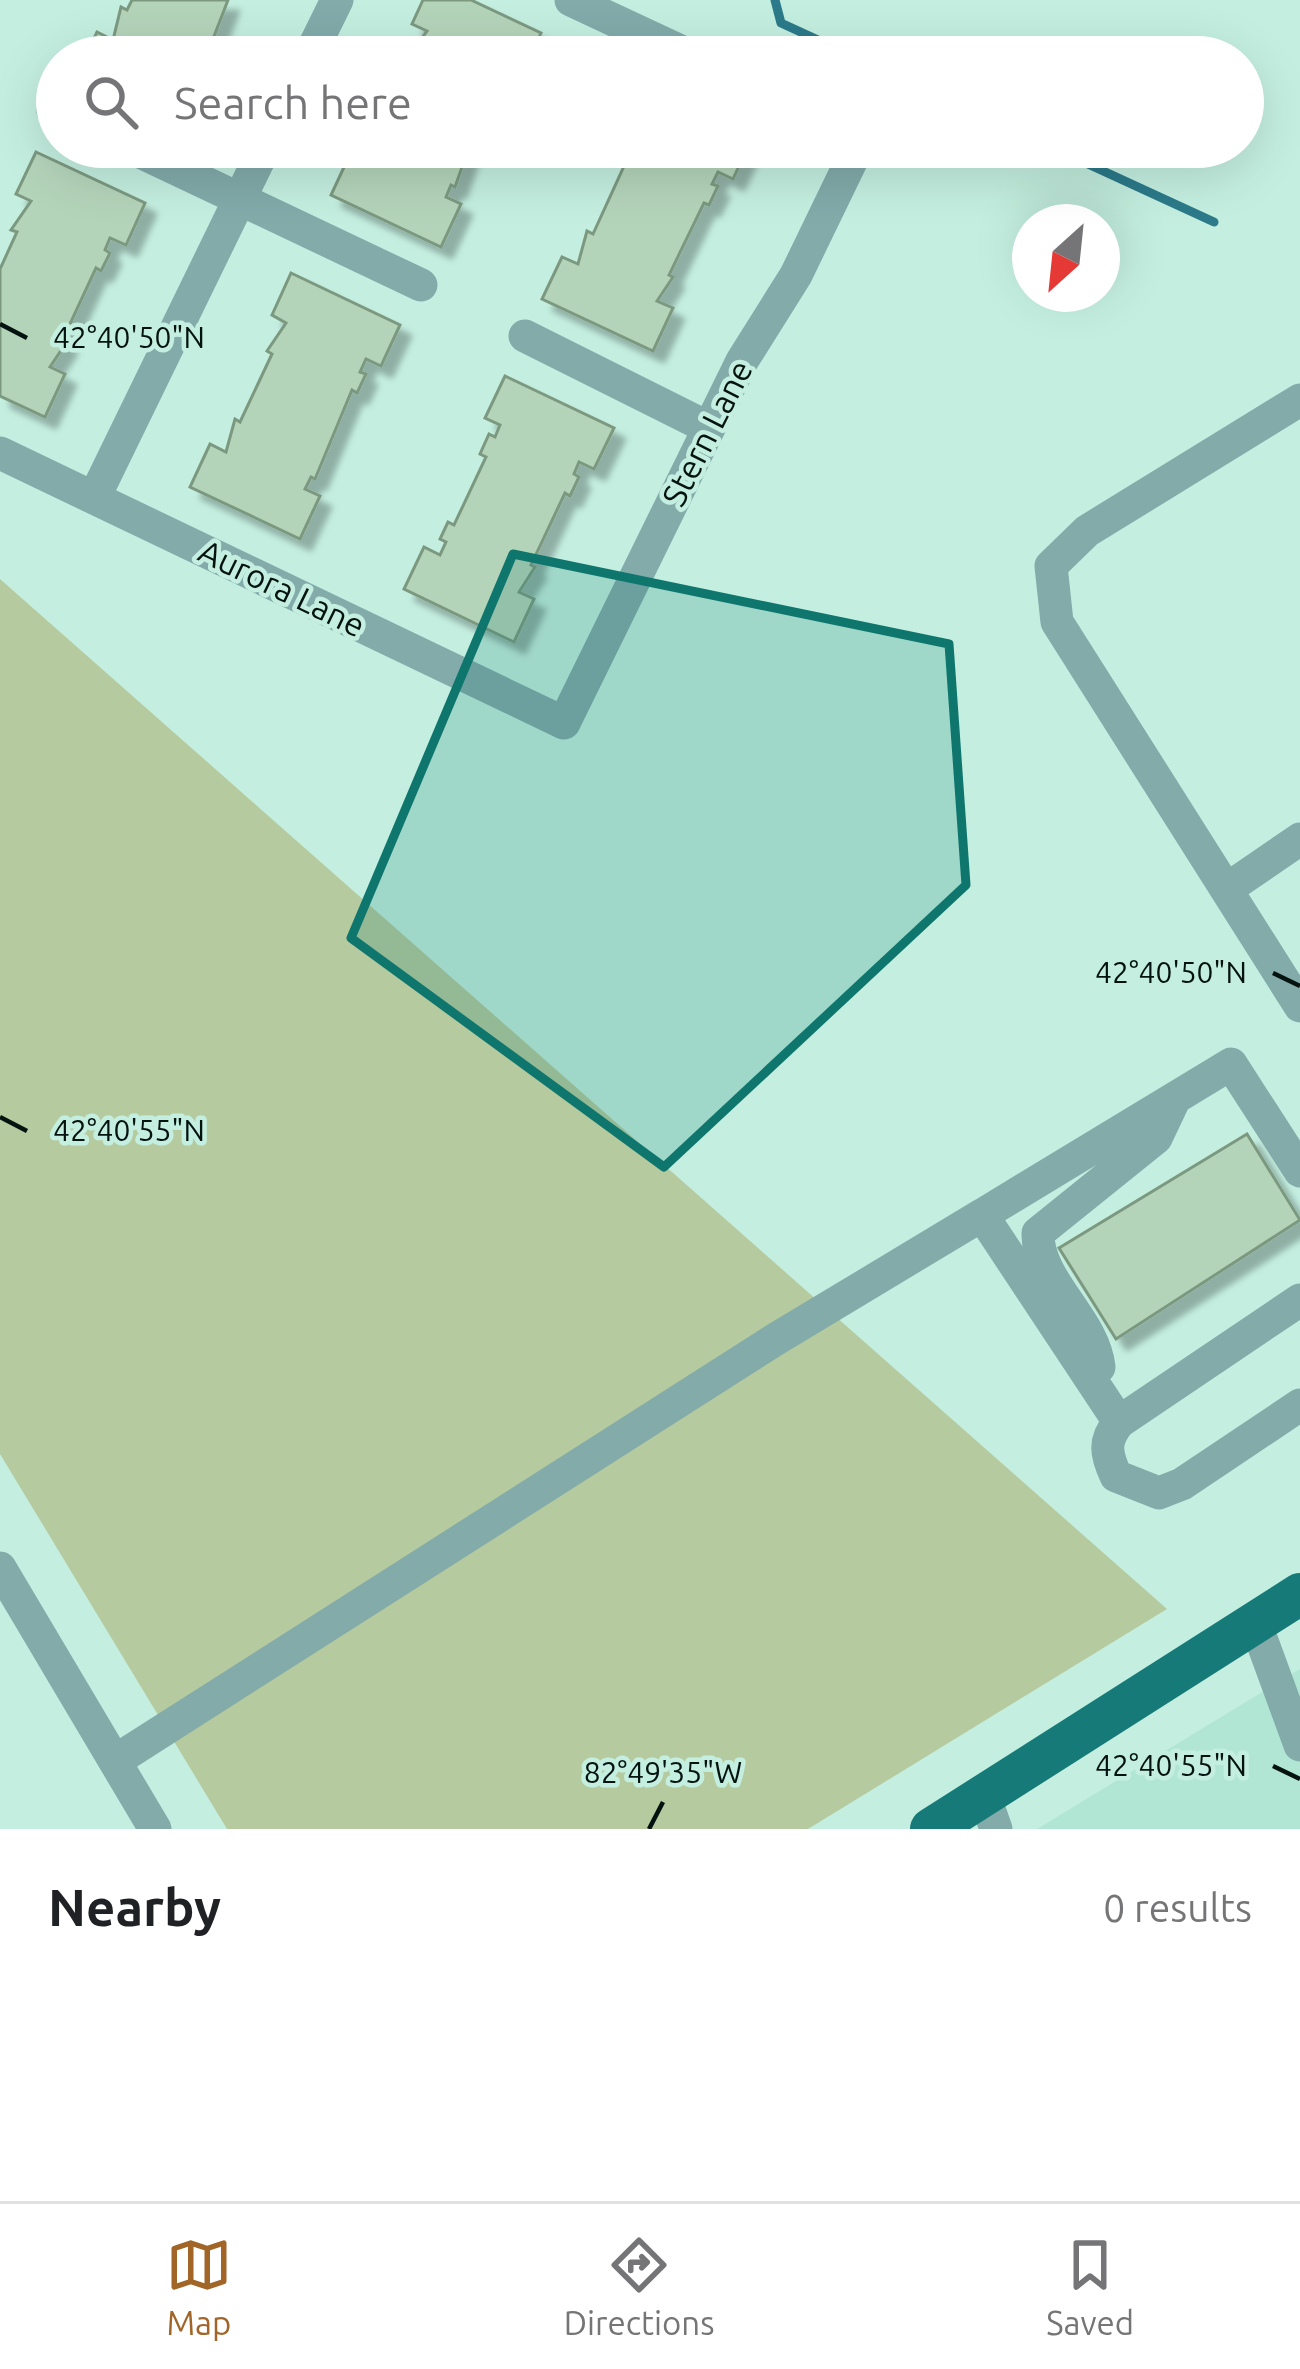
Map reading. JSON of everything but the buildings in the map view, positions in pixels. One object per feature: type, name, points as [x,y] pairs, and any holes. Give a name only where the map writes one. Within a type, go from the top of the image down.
[{"type":"main road","points":[[931,1829],[990,1812],[1300,1594]]},
{"type":"street","points":[[319,36],[337,0]]},
{"type":"street","points":[[572,0],[648,36]]},
{"type":"street","points":[[174,168],[422,286]]},
{"type":"street","points":[[94,499],[255,168]]},
{"type":"street","name":"Stern Lane","points":[[564,724],[709,428],[796,275],[848,168]]},
{"type":"street","points":[[525,336],[709,428]]},
{"type":"street","points":[[1300,400],[1087,531],[1051,566],[1057,622],[1300,1006]]},
{"type":"street","name":"Aurora Lane","points":[[0,453],[564,724]]},
{"type":"street","points":[[1226,889],[1300,838]]},
{"type":"street","points":[[115,1761],[776,1339],[1231,1064],[1300,1172]]},
{"type":"street","points":[[1175,1098],[1156,1138],[1038,1233],[1038,1252],[1099,1359],[1109,1409],[1106,1456],[1116,1476],[1132,1487],[1160,1493],[1182,1484],[1300,1405]]},
{"type":"street","points":[[982,1215],[1109,1409]]},
{"type":"street","points":[[1109,1409],[1300,1300]]},
{"type":"street","points":[[0,1568],[154,1829]]},
{"type":"street","points":[[1255,1622],[1300,1745]]},
{"type":"highlighted area","points":[[513,554],[949,644],[966,885],[664,1167],[351,938]]},
{"type":"shaded area","points":[[0,579],[1167,1609],[808,1829],[227,1829],[0,1454]]},
{"type":"shaded area","points":[[1300,1669],[1300,1829],[1037,1829]]},
{"type":"waterway","points":[[775,0],[781,23],[809,36]]},
{"type":"waterway","points":[[1097,168],[1214,222]]}]
